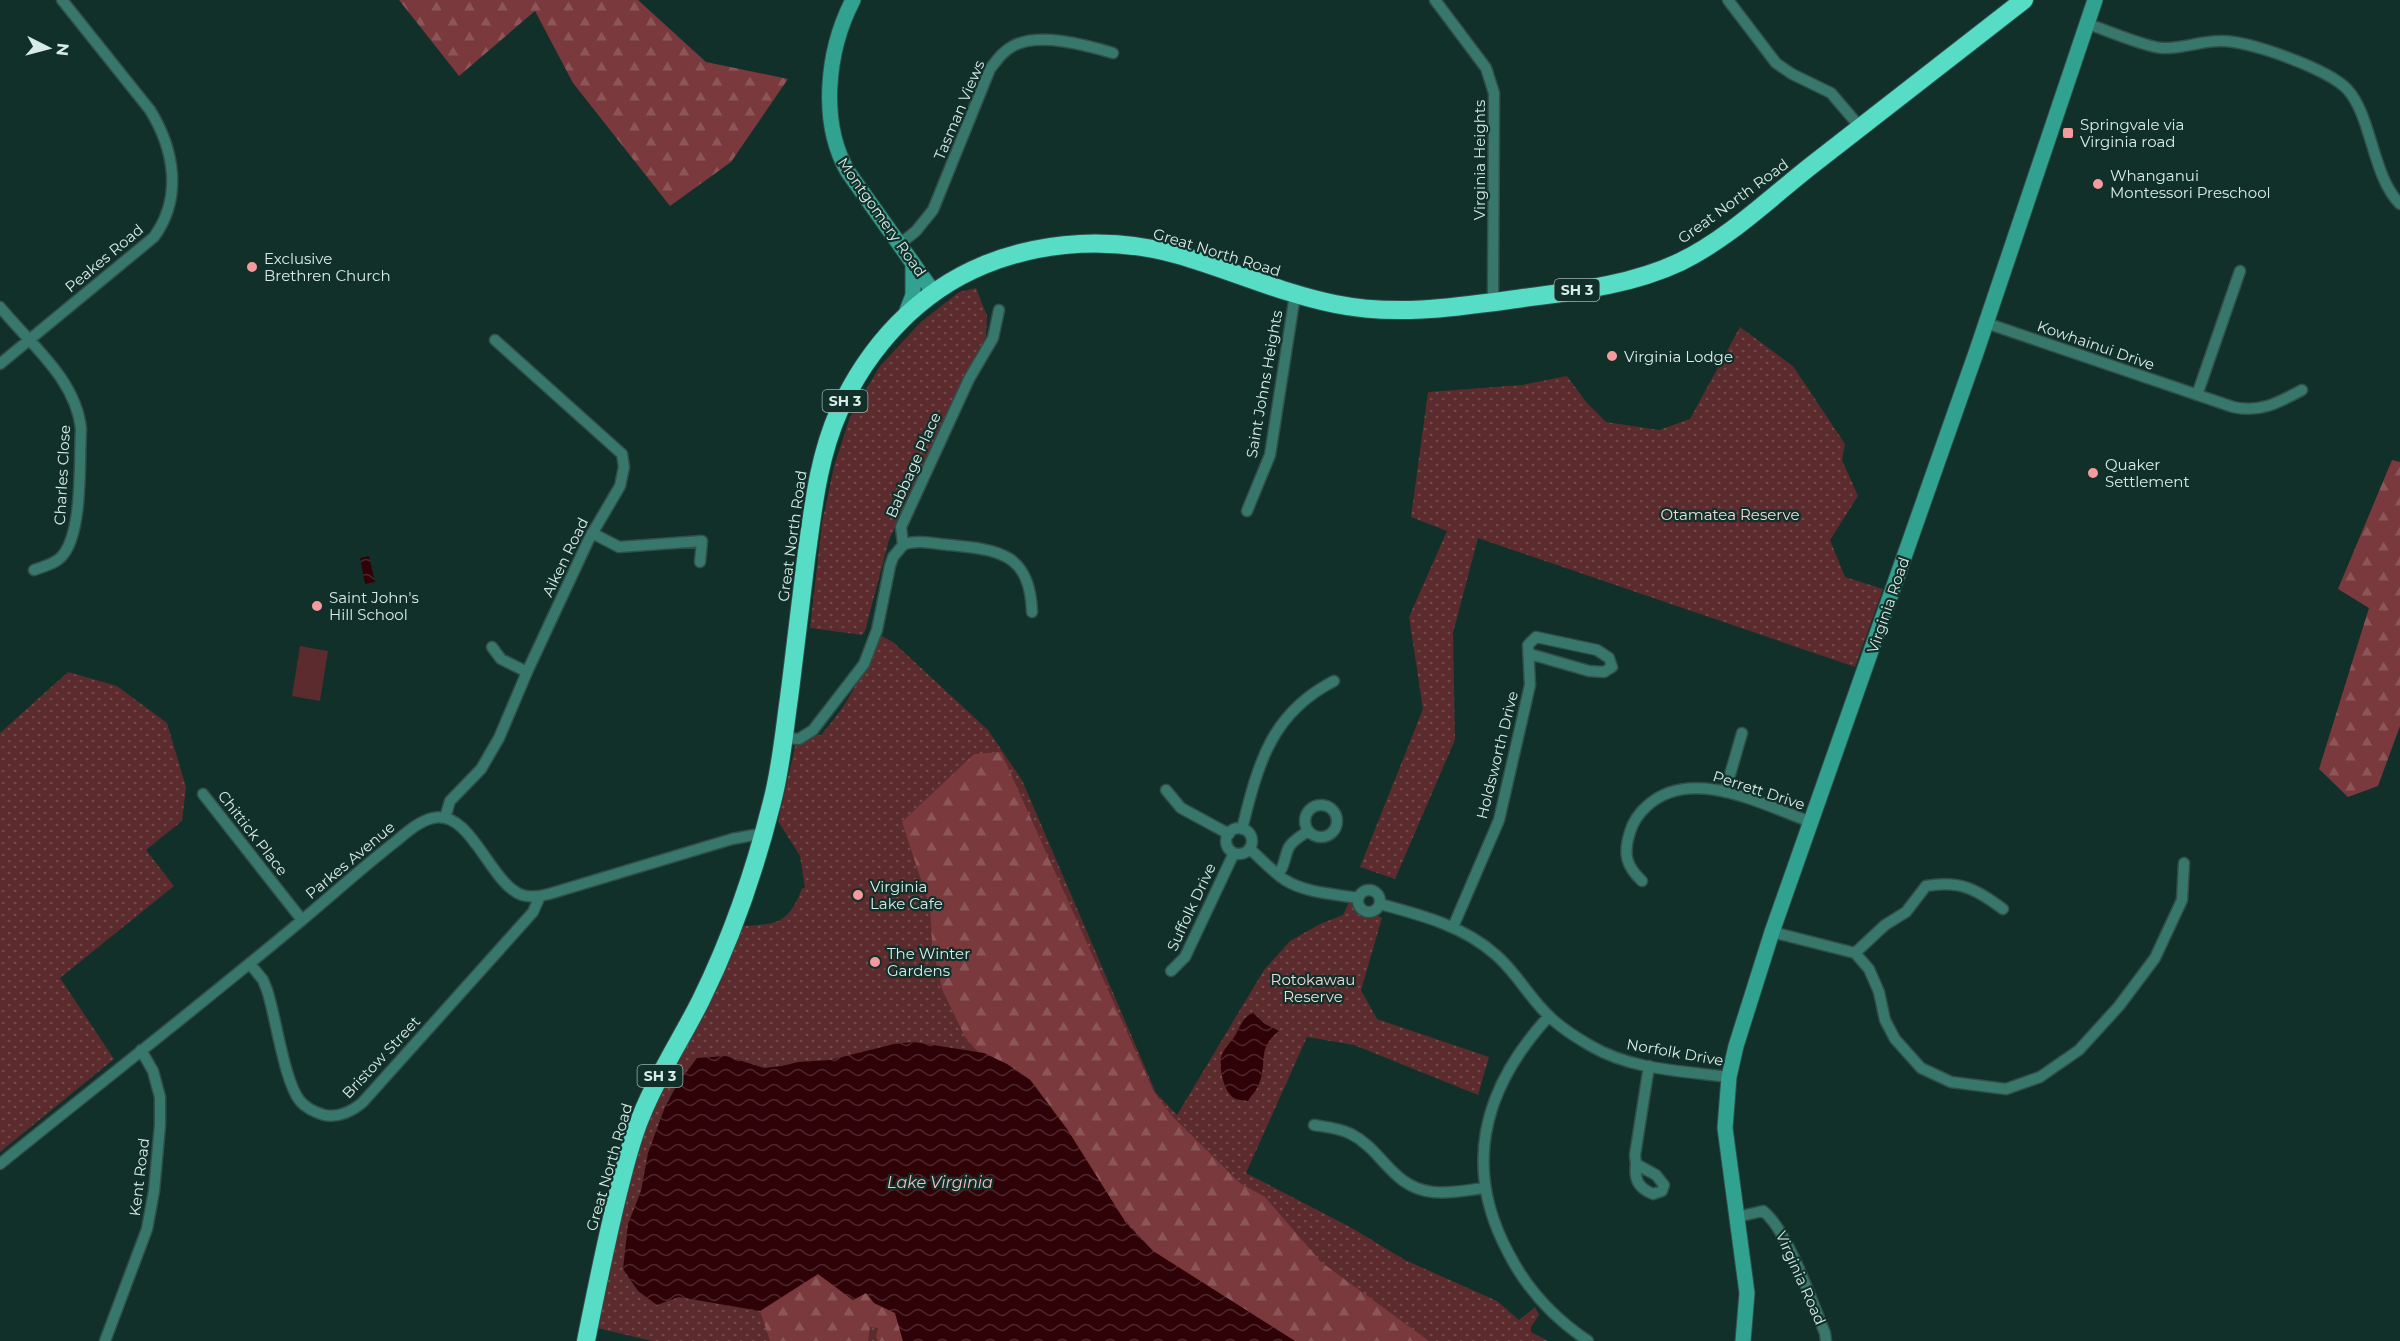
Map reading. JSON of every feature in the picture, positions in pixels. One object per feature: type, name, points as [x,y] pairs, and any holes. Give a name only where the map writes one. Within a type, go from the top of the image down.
[{"type":"highway","name":"Great North Road","points":[[586,1341],[608,1231],[639,1120],[713,975],[744,894],[774,796],[784,738],[814,500],[827,442],[854,382],[872,354],[905,316],[934,293],[984,265],[1015,255],[1049,248],[1097,243],[1147,248],[1177,255],[1295,295],[1346,306],[1384,311],[1440,309],[1493,302],[1623,281],[1653,273],[1684,260],[1735,225],[2024,0]]},
{"type":"street","name":"Peakes Road","points":[[0,364],[154,237],[166,218],[172,193],[171,160],[159,124],[143,100],[62,0]]},
{"type":"street","name":"Montgomery Road","points":[[853,0],[841,27],[834,61],[831,94],[835,142],[839,157],[934,293]]},
{"type":"street","name":"Virginia Heights","points":[[1435,0],[1486,68],[1494,93],[1493,302]]},
{"type":"street","points":[[1728,0],[1776,63],[1792,74],[1831,93],[1860,127]]},
{"type":"street","name":"Virginia Road","points":[[1743,1341],[1747,1293],[1725,1128],[1729,1077],[1746,1009],[1986,323],[2095,0]]},
{"type":"street","points":[[2088,24],[2159,48],[2222,40],[2239,42],[2317,69],[2334,78],[2348,90],[2357,107],[2386,185],[2400,204]]},
{"type":"street","name":"Tasman Views","points":[[900,244],[916,231],[933,210],[987,78],[1000,55],[1022,42],[1036,40],[1085,44],[1113,53]]},
{"type":"street","points":[[905,316],[913,295],[913,262]]},
{"type":"street","points":[[2197,395],[2240,271]]},
{"type":"street","name":"Saint Johns Heights","points":[[1247,511],[1270,455],[1295,295]]},
{"type":"street","name":"Charles Close","points":[[0,307],[69,391],[79,412],[81,429],[74,535],[63,556],[54,563],[34,570]]},
{"type":"street","name":"Babbage Place","points":[[784,738],[799,739],[813,730],[864,664],[877,630],[890,566],[893,557],[903,545],[901,527],[969,379],[993,338],[999,310]]},
{"type":"street","name":"Kowhainui Drive","points":[[1986,323],[2233,407],[2258,410],[2273,406],[2302,390]]},
{"type":"street","name":"Aiken Road","points":[[445,818],[455,794],[481,769],[491,754],[592,533],[620,486],[624,467],[622,454],[495,340]]},
{"type":"street","points":[[592,533],[619,547],[702,541],[700,562]]},
{"type":"street","points":[[903,545],[917,542],[989,549],[1002,553],[1021,570],[1031,598],[1032,612]]},
{"type":"street","points":[[1536,637],[1597,650],[1609,658],[1612,667],[1604,672],[1589,671],[1530,654],[1528,645],[1536,637]]},
{"type":"street","points":[[1542,658],[1557,641]]},
{"type":"street","points":[[492,647],[501,659],[527,672]]},
{"type":"street","name":"Holdsworth Drive","points":[[1453,927],[1499,820],[1530,685],[1530,654]]},
{"type":"street","points":[[1242,829],[1251,794],[1271,739],[1307,697],[1334,681]]},
{"type":"street","points":[[1725,792],[1742,733]]},
{"type":"street","name":"Perrett Drive","points":[[1642,881],[1630,870],[1626,856],[1627,840],[1632,825],[1642,810],[1670,790],[1704,787],[1811,822]]},
{"type":"street","points":[[1166,790],[1181,808],[1229,834]]},
{"type":"street","name":"Chittick Place","points":[[202,794],[302,920]]},
{"type":"street","points":[[445,818],[460,826],[516,891],[523,895],[540,896],[732,839],[754,835],[763,837]]},
{"type":"street","name":"Parkes Avenue","points":[[0,1164],[250,964],[412,829],[429,819],[445,818]]},
{"type":"street","points":[[1236,829],[1242,829],[1250,835],[1252,842],[1250,849],[1244,853],[1234,853],[1227,845],[1229,834],[1236,829]]},
{"type":"street","points":[[1278,874],[1283,869],[1286,854],[1294,841],[1308,831]]},
{"type":"street","name":"Norfolk Drive","points":[[1250,849],[1278,874],[1301,887],[1358,898],[1362,891],[1370,889],[1379,896],[1380,904],[1453,927],[1474,938],[1496,954],[1517,975],[1549,1016],[1593,1048],[1617,1058],[1649,1066],[1729,1077]]},
{"type":"street","name":"Suffolk Drive","points":[[1171,971],[1185,957],[1234,853]]},
{"type":"street","points":[[1772,932],[1855,953],[1869,969],[1879,993],[1885,1020],[1895,1039],[1922,1068],[1951,1082],[2006,1089],[2040,1077],[2079,1050],[2119,1006],[2155,958],[2182,900],[2184,863]]},
{"type":"street","points":[[1855,953],[1885,925],[1906,912],[1926,886],[1948,882],[1982,894],[2003,909]]},
{"type":"street","name":"Bristow Street","points":[[250,964],[263,980],[267,990],[296,1094],[309,1109],[318,1113],[328,1116],[346,1113],[362,1103],[533,912],[540,896]]},
{"type":"street","points":[[1549,1016],[1514,1059],[1496,1095],[1482,1164],[1484,1188],[1488,1208],[1499,1236],[1528,1285],[1545,1306],[1588,1341]]},
{"type":"street","name":"Kent Road","points":[[105,1341],[147,1229],[154,1191],[160,1097],[153,1071],[141,1050]]},
{"type":"street","points":[[1636,1164],[1635,1155],[1649,1066]]},
{"type":"street","points":[[1314,1125],[1350,1133],[1365,1143],[1404,1182],[1418,1189],[1441,1192],[1484,1188]]},
{"type":"street","name":"Virginia Road","points":[[1737,1216],[1763,1211],[1772,1218],[1782,1234],[1827,1341]]},
{"type":"green space","points":[[399,0],[638,0],[706,62],[788,79],[731,162],[670,206],[573,83],[535,11],[459,76]]},
{"type":"green space","points":[[976,288],[987,316],[986,336],[889,540],[865,631],[862,635],[810,628],[822,523],[834,466],[850,417],[880,366],[921,322],[959,292]]},
{"type":"green space","name":"Otamatea Reserve","points":[[1740,327],[1793,366],[1845,444],[1842,460],[1858,496],[1830,540],[1845,577],[1883,589],[1855,667],[1478,538],[1453,633],[1455,740],[1395,879],[1360,867],[1423,709],[1409,617],[1447,531],[1411,517],[1428,392],[1522,385],[1567,376],[1587,403],[1606,422],[1659,430],[1690,419]]},
{"type":"green space","points":[[2392,460],[2400,462],[2400,726],[2378,786],[2348,797],[2319,769],[2369,608],[2338,589]]},
{"type":"green space","name":"Rotokawau Reserve","points":[[878,634],[893,642],[988,730],[1022,780],[1156,1093],[1177,1115],[1264,970],[1290,941],[1320,924],[1343,915],[1351,898],[1382,918],[1361,990],[1377,1019],[1489,1057],[1478,1095],[1354,1045],[1307,1037],[1246,1173],[1350,1227],[1405,1260],[1497,1301],[1519,1320],[1535,1307],[1539,1315],[1531,1327],[1531,1332],[1548,1341],[652,1341],[597,1328],[636,1148],[674,1061],[739,926],[762,925],[779,921],[792,909],[802,888],[805,888],[800,856],[778,821],[797,738],[821,735],[832,722],[855,687]]},
{"type":"green space","points":[[300,646],[328,651],[320,701],[292,696]]},
{"type":"green space","points":[[68,672],[117,686],[167,723],[186,787],[182,821],[146,850],[174,886],[60,978],[114,1059],[0,1152],[0,733]]},
{"type":"green space","points":[[1001,752],[1154,1092],[1172,1116],[1240,1183],[1265,1197],[1321,1262],[1429,1341],[1295,1341],[1153,1251],[1120,1214],[1067,1129],[1031,1080],[1007,1064],[978,1052],[965,1037],[942,989],[932,944],[930,907],[902,822],[974,754]]},
{"type":"green space","points":[[818,1274],[853,1300],[866,1293],[874,1303],[895,1313],[903,1341],[878,1341],[876,1337],[878,1328],[870,1327],[868,1341],[770,1341],[760,1311]]},
{"type":"water","points":[[369,556],[375,582],[365,584],[360,558]]},
{"type":"water","points":[[1253,1013],[1265,1024],[1279,1031],[1267,1044],[1262,1076],[1248,1101],[1239,1100],[1230,1095],[1222,1078],[1221,1059],[1247,1016]]},
{"type":"water","name":"Lake Virginia","points":[[914,1042],[984,1053],[1007,1064],[1030,1080],[1067,1129],[1126,1223],[1153,1251],[1295,1341],[903,1341],[895,1313],[874,1303],[866,1293],[853,1300],[818,1274],[760,1311],[679,1297],[657,1305],[638,1291],[623,1269],[628,1224],[641,1191],[648,1153],[665,1107],[678,1083],[697,1058],[726,1056],[764,1068],[798,1062],[830,1060],[894,1044]]},
{"type":"place","name":"Springvale via Virginia road","points":[[2068,133]]},
{"type":"place","name":"Whanganui Montessori Preschool","points":[[2098,184]]},
{"type":"place","name":"Exclusive Brethren Church","points":[[252,267]]},
{"type":"place","name":"Virginia Lodge","points":[[1612,356]]},
{"type":"place","name":"Quaker Settlement","points":[[2093,473]]},
{"type":"place","name":"Saint John's Hill School","points":[[317,606]]},
{"type":"place","name":"Virginia Lake Cafe","points":[[858,895]]},
{"type":"place","name":"The Winter Gardens","points":[[875,962]]}]
